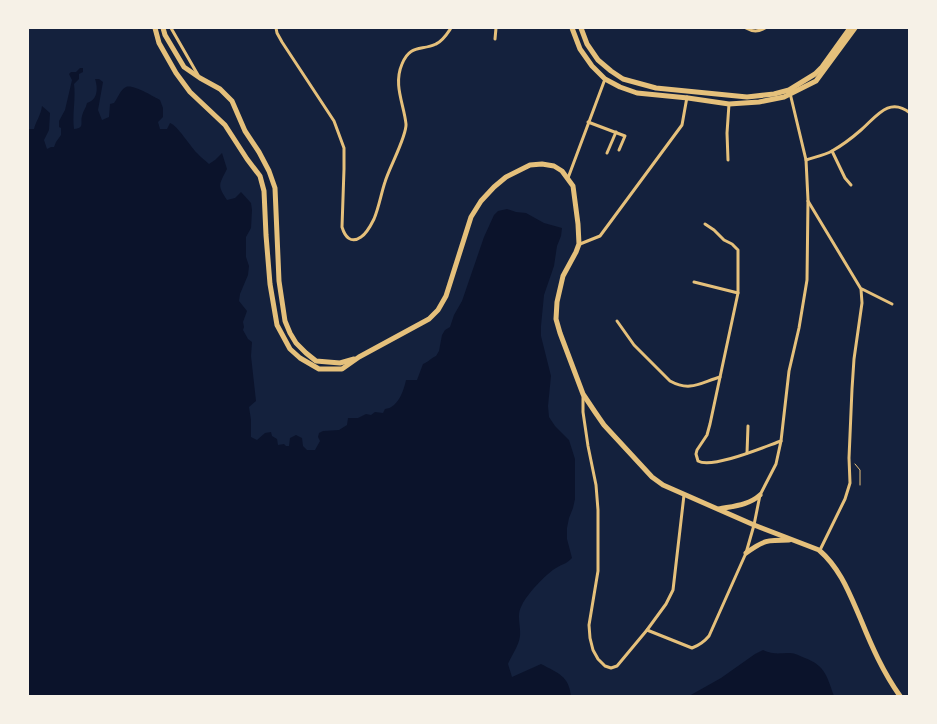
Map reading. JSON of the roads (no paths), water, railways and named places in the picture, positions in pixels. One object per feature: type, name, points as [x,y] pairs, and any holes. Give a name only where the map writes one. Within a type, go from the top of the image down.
[{"type":"main road","points":[[155,28],[159,43],[176,73],[190,92],[225,125],[260,176],[264,191],[270,284],[277,325],[287,345],[300,358],[319,369],[342,369],[359,357],[429,319],[438,310],[446,296],[471,217],[481,201],[506,177],[530,165],[554,166],[562,171],[572,186],[579,244],[563,276],[557,302],[556,319],[583,394],[604,425],[652,476],[663,485],[754,525],[819,550],[828,558],[846,584],[886,677],[900,696]]},
{"type":"main road","points":[[163,28],[184,67],[220,89],[232,101],[246,131],[269,171],[275,188],[279,281],[285,322],[296,344],[316,360],[340,363],[359,357]]},
{"type":"main road","points":[[572,28],[580,49],[605,80],[637,93],[728,104],[776,99],[816,81],[855,28]]},
{"type":"main road","points":[[581,28],[587,44],[598,60],[623,79],[656,88],[747,97],[790,92],[822,67],[850,28]]},
{"type":"main road","points":[[718,509],[748,503],[760,495]]},
{"type":"main road","points":[[746,553],[760,542],[792,540]]},
{"type":"street","points":[[171,28],[200,78]]},
{"type":"street","points":[[276,28],[282,42],[334,121],[344,148],[342,227],[344,235],[356,240],[364,236],[374,219],[406,126],[398,87],[402,63],[411,51],[435,45],[444,38],[451,28]]},
{"type":"street","points":[[495,39],[496,28]]},
{"type":"street","points":[[746,28],[756,32],[765,28]]},
{"type":"street","points":[[568,178],[605,80]]},
{"type":"street","points":[[579,244],[600,236],[682,124],[688,98],[687,91]]},
{"type":"street","points":[[647,630],[692,648],[699,646],[709,636],[746,553],[760,495],[776,464],[781,441],[789,371],[807,280],[808,200],[806,160],[790,92]]},
{"type":"street","points":[[728,104],[728,160]]},
{"type":"street","points":[[806,160],[832,151],[861,130],[884,109],[902,107],[910,114]]},
{"type":"street","points":[[588,122],[626,136],[619,150]]},
{"type":"street","points":[[607,153],[616,132]]},
{"type":"street","points":[[832,151],[845,178],[851,185]]},
{"type":"street","points":[[808,200],[861,289],[862,304],[854,359],[849,458],[850,483],[845,499],[819,550]]},
{"type":"street","points":[[705,224],[738,250],[738,293],[710,424],[707,435],[696,454],[698,461],[708,463],[724,460],[781,441]]},
{"type":"street","points":[[694,282],[738,293]]},
{"type":"street","points":[[861,289],[892,304]]},
{"type":"street","points":[[617,322],[634,345],[670,381],[677,385],[690,387],[720,376]]},
{"type":"street","points":[[583,394],[583,412],[596,485],[598,510],[598,571],[589,625],[590,638],[598,659],[606,666],[611,668],[617,666],[647,630],[666,604],[673,590],[684,495]]},
{"type":"street","points":[[747,453],[748,426]]},
{"type":"water","points":[[83,68],[83,72],[79,74],[79,79],[74,84],[74,129],[80,128],[82,114],[87,103],[95,96],[97,86],[95,79],[103,82],[98,110],[102,120],[109,117],[110,104],[114,103],[124,88],[138,89],[160,100],[163,108],[163,117],[158,122],[160,129],[167,129],[170,123],[173,125],[209,164],[222,153],[227,169],[220,188],[227,200],[235,198],[241,192],[251,203],[251,228],[246,237],[248,275],[239,301],[247,311],[243,322],[243,330],[252,342],[251,356],[256,401],[249,407],[251,437],[257,440],[265,433],[271,432],[272,436],[277,439],[278,445],[284,444],[289,446],[290,438],[296,435],[302,438],[303,446],[307,450],[315,450],[320,441],[319,433],[339,430],[347,425],[348,418],[358,418],[375,412],[383,413],[385,409],[390,408],[397,402],[406,380],[417,380],[423,364],[436,356],[439,351],[442,335],[450,327],[462,301],[484,237],[494,215],[498,211],[507,209],[526,213],[544,223],[562,228],[554,266],[544,295],[541,336],[551,376],[548,406],[549,417],[569,440],[575,459],[575,499],[567,528],[567,539],[572,558],[547,575],[524,600],[519,613],[519,639],[508,664],[512,677],[541,664],[565,679],[571,696],[28,696],[28,129],[34,129],[42,106],[50,113],[49,130],[44,140],[47,149],[54,147],[61,135],[59,121],[65,110],[72,80],[69,74],[76,72]]},
{"type":"water","points":[[763,650],[773,653],[790,653],[812,661],[825,673],[834,696],[689,696],[721,678]]}]
